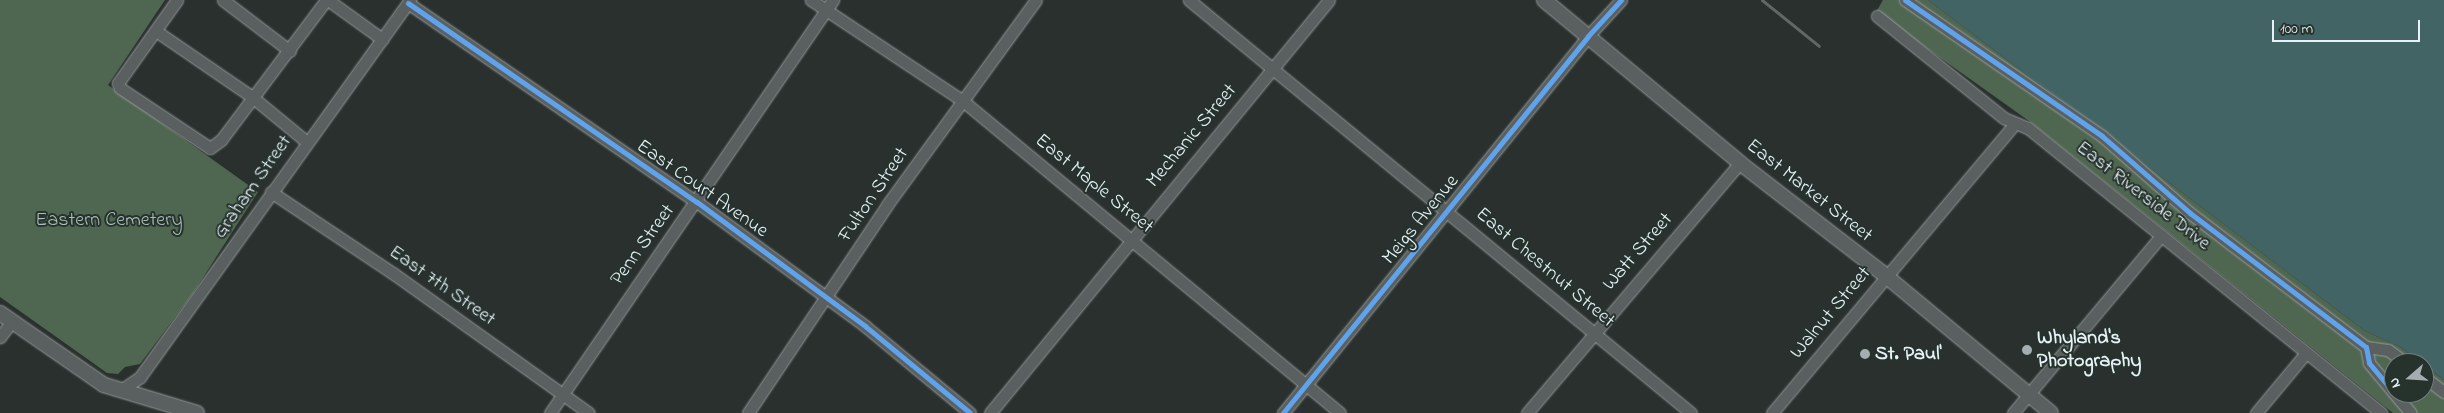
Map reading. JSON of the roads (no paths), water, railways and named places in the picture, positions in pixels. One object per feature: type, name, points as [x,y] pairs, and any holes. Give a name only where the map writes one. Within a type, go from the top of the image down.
[{"type":"main road","name":"East Market Street","points":[[1544,0],[1740,163],[1886,276],[2051,413]]},
{"type":"main road","points":[[0,313],[104,385],[177,410],[197,413]]},
{"type":"street","points":[[177,0],[118,83],[120,88],[210,148],[221,140],[251,96],[290,51],[327,0],[382,39]]},
{"type":"street","points":[[223,0],[290,51]]},
{"type":"street","name":"East Maple Street","points":[[811,0],[963,102],[1132,239],[1340,413]]},
{"type":"street","name":"Penn Street","points":[[550,413],[697,202],[833,0]]},
{"type":"street","name":"Fulton Street","points":[[748,413],[828,298],[887,205],[1036,0]]},
{"type":"street","name":"East Chestnut Street","points":[[1189,0],[1691,413]]},
{"type":"street","name":"Mechanic Street","points":[[990,413],[1329,0]]},
{"type":"street","name":"Meigs Avenue","points":[[1283,413],[1588,36],[1620,0]]},
{"type":"street","points":[[1905,0],[2102,136],[2190,213],[2366,348],[2388,350],[2392,353]]},
{"type":"street","name":"Graham Street","points":[[120,390],[140,377],[270,192],[409,2]]},
{"type":"street","name":"East Court Avenue","points":[[409,2],[697,202],[828,298],[970,413]]},
{"type":"street","name":"East Riverside Drive","points":[[1877,16],[2004,118],[2028,128],[2381,413]]},
{"type":"street","points":[[156,31],[251,96],[307,142]]},
{"type":"street","name":"Walnut Street","points":[[1772,413],[2015,123]]},
{"type":"street","name":"Watt Street","points":[[1527,413],[1593,332],[1740,163]]},
{"type":"street","name":"East 7th Street","points":[[270,192],[394,274],[589,413]]},
{"type":"street","points":[[2013,413],[2161,236]]},
{"type":"street","points":[[0,337],[12,321]]},
{"type":"street","points":[[2366,348],[2369,363],[2384,381]]},
{"type":"street","points":[[2256,413],[2306,353]]},
{"type":"street","points":[[2402,403],[2410,413]]},
{"type":"water","points":[[1928,0],[2444,0],[2444,380],[2434,372],[2434,353],[2409,353],[2402,348],[2365,331]]},
{"type":"railway","points":[[1762,0],[1819,46]]},
{"type":"place","name":"Whyland's Photography","points":[[2027,350]]},
{"type":"place","name":"St. Paul'","points":[[1865,354]]},
{"type":"park label","name":"Eastern Cemetery","points":[[109,220]]}]
